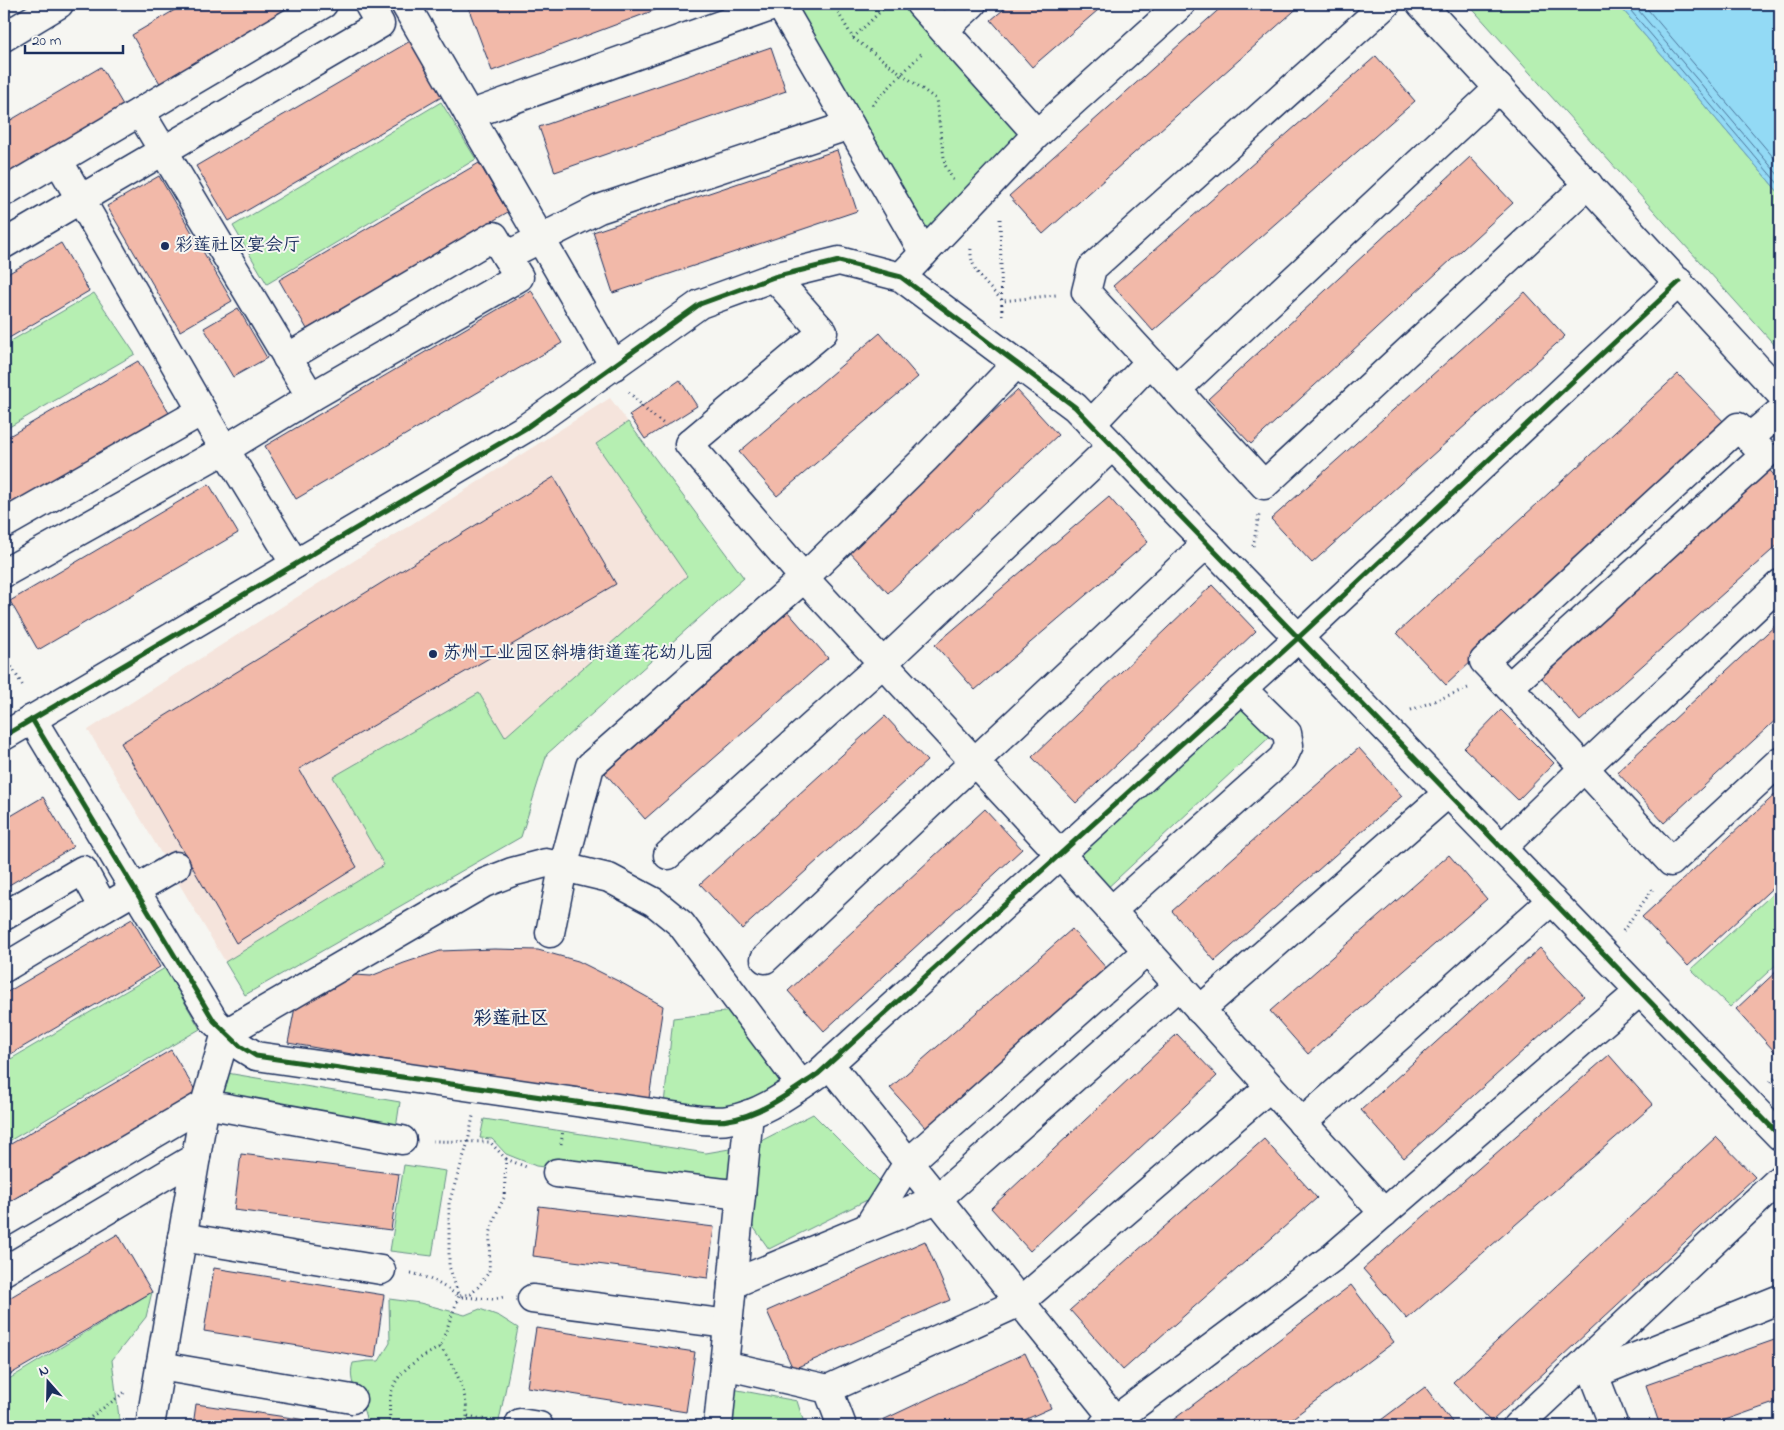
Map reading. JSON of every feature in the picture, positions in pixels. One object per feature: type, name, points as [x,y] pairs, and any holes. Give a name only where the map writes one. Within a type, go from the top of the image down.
[{"type":"street","points":[[4,38],[59,4]]},
{"type":"street","points":[[4,192],[323,4]]},
{"type":"street","points":[[4,244],[380,24],[369,4]]},
{"type":"street","points":[[405,4],[614,366]]},
{"type":"street","points":[[469,116],[779,4],[924,253]]},
{"type":"street","points":[[920,4],[1037,134]]},
{"type":"street","points":[[944,30],[972,4]]},
{"type":"street","points":[[901,277],[1037,134],[1181,4]]},
{"type":"street","points":[[1386,4],[1092,268],[1086,292],[1264,485],[1588,184]]},
{"type":"street","points":[[1421,4],[1780,393]]},
{"type":"street","points":[[1176,390],[1499,88]]},
{"type":"street","points":[[140,112],[311,397]]},
{"type":"street","points":[[506,256],[599,209],[850,124]]},
{"type":"street","points":[[58,160],[224,450],[295,564]]},
{"type":"street","points":[[4,573],[224,450],[311,397],[519,277],[494,236],[287,358]]},
{"type":"street","points":[[4,736],[526,428],[700,304],[774,277],[839,261],[901,277],[1075,407],[1780,1136]]},
{"type":"street","points":[[774,277],[823,332],[689,444],[804,578],[1060,854],[1384,1213]]},
{"type":"street","points":[[36,716],[135,890],[214,1021],[240,1046],[256,1056],[701,1120],[728,1120],[749,1114],[801,1086],[818,1074],[1298,638],[1679,282]]},
{"type":"street","points":[[550,933],[563,868],[590,766],[804,578],[925,459],[1008,357]]},
{"type":"street","points":[[1091,424],[1150,362]]},
{"type":"street","points":[[4,524],[202,411]]},
{"type":"street","points":[[1749,438],[1780,412]]},
{"type":"street","points":[[1504,682],[1627,580],[1765,454],[1738,427],[1484,662],[1671,862],[1780,760]]},
{"type":"street","points":[[668,855],[883,663],[1112,446]]},
{"type":"street","points":[[765,959],[1207,543]]},
{"type":"street","points":[[1603,552],[1627,580]]},
{"type":"street","points":[[1502,848],[1584,768],[1780,584]]},
{"type":"street","points":[[1111,910],[1283,758],[1289,745],[1287,733],[1242,689]]},
{"type":"street","points":[[1200,1010],[1448,793]]},
{"type":"street","points":[[150,1426],[205,1104],[226,1032],[484,883],[512,872],[546,864],[609,878],[654,902],[681,924],[801,1086]]},
{"type":"street","points":[[4,968],[176,866]]},
{"type":"street","points":[[4,916],[83,870],[104,908]]},
{"type":"street","points":[[1302,1123],[1552,900]]},
{"type":"street","points":[[868,1227],[908,1163],[1147,950]]},
{"type":"street","points":[[732,1284],[937,1199],[1179,985]]},
{"type":"street","points":[[829,1064],[1020,1302],[1112,1424],[1333,1257],[1640,991]]},
{"type":"street","points":[[724,1365],[828,1389],[1020,1302],[1270,1087]]},
{"type":"street","points":[[4,1222],[205,1104],[402,1140]]},
{"type":"street","points":[[718,1426],[749,1114]]},
{"type":"street","points":[[4,1271],[196,1157]]},
{"type":"street","points":[[557,1173],[741,1195]]},
{"type":"street","points":[[1517,1426],[1591,1367],[1780,1179]]},
{"type":"street","points":[[182,1237],[381,1270]]},
{"type":"street","points":[[532,1298],[728,1324]]},
{"type":"street","points":[[1591,1367],[1780,1299]]},
{"type":"street","points":[[160,1366],[352,1399]]},
{"type":"street","points":[[1591,1367],[1614,1426]]},
{"type":"street","points":[[828,1389],[842,1426]]},
{"type":"path","points":[[832,4],[854,38],[936,100],[945,165],[968,208],[974,228],[970,258],[980,277],[1003,301]]},
{"type":"path","points":[[854,38],[888,4]]},
{"type":"path","points":[[850,124],[856,122],[944,30]]},
{"type":"path","points":[[998,176],[1003,301],[1008,357]]},
{"type":"path","points":[[1003,301],[1086,292]]},
{"type":"path","points":[[614,366],[630,394],[689,444]]},
{"type":"path","points":[[1246,584],[1264,485]]},
{"type":"path","points":[[4,654],[36,716]]},
{"type":"path","points":[[1380,722],[1504,682]]},
{"type":"path","points":[[1605,955],[1671,862]]},
{"type":"path","points":[[390,1426],[390,1397],[399,1376],[410,1364],[440,1347],[459,1296],[449,1266],[449,1203],[468,1142],[478,1089]]},
{"type":"path","points":[[402,1140],[490,1142],[506,1159],[504,1198],[496,1214],[490,1234],[489,1272],[480,1286],[471,1294],[459,1296]]},
{"type":"path","points":[[381,1270],[423,1276],[437,1282],[459,1296],[492,1299],[506,1296],[532,1298]]},
{"type":"path","points":[[440,1347],[448,1358],[461,1389],[468,1416],[466,1426]]},
{"type":"path","points":[[79,1426],[160,1366]]},
{"type":"shaded area","name":"苏州工业园区斜塘街道莲花幼儿园","points":[[610,398],[744,578],[547,754],[521,837],[245,995],[88,730]]},
{"type":"green space","points":[[782,4],[917,4],[1033,134],[924,250]]},
{"type":"green space","points":[[1468,4],[1618,4],[1780,194],[1780,351]]},
{"type":"green space","points":[[441,102],[476,159],[267,284],[233,226]]},
{"type":"green space","points":[[94,293],[135,354],[4,430],[4,345]]},
{"type":"green space","points":[[628,422],[744,578],[547,754],[521,837],[245,995],[225,962],[384,865],[333,777],[479,693],[505,737],[687,576],[596,444]]},
{"type":"green space","points":[[1243,699],[1276,731],[1103,892],[1071,855]]},
{"type":"green space","points":[[1780,887],[1780,961],[1730,1007],[1691,969]]},
{"type":"green space","points":[[165,968],[200,1029],[4,1144],[4,1063]]},
{"type":"green space","points":[[741,1010],[794,1081],[749,1107],[722,1110],[664,1104],[673,1018]]},
{"type":"green space","points":[[221,1072],[400,1102],[395,1135],[214,1102]]},
{"type":"green space","points":[[813,1114],[885,1186],[871,1198],[769,1249],[747,1218],[757,1143]]},
{"type":"green space","points":[[484,1119],[706,1153],[741,1147],[736,1191],[536,1166],[506,1154],[492,1139],[480,1138]]},
{"type":"green space","points":[[404,1165],[446,1171],[432,1256],[390,1251]]},
{"type":"green space","points":[[152,1292],[146,1317],[112,1360],[120,1426],[4,1426],[4,1382]]},
{"type":"green space","points":[[389,1299],[420,1303],[465,1315],[480,1309],[499,1316],[518,1328],[498,1426],[366,1426],[366,1419],[354,1388],[351,1372],[353,1363],[379,1361],[390,1343]]},
{"type":"green space","points":[[727,1388],[797,1401],[805,1426],[723,1426]]},
{"type":"water","points":[[1618,4],[1780,4],[1780,194]]},
{"type":"building","points":[[185,4],[303,4],[162,87],[132,35]]},
{"type":"building","points":[[476,4],[671,4],[492,71],[468,7]]},
{"type":"building","points":[[1010,4],[1105,4],[1032,67],[991,20]]},
{"type":"building","points":[[1225,4],[1302,4],[1043,234],[1009,196]]},
{"type":"building","points":[[412,40],[445,95],[229,221],[196,166]]},
{"type":"building","points":[[771,47],[786,91],[555,172],[539,127]]},
{"type":"building","points":[[1376,56],[1415,101],[1153,331],[1113,286]]},
{"type":"building","points":[[101,67],[126,110],[4,182],[4,124]]},
{"type":"building","points":[[837,150],[857,211],[613,293],[593,232]]},
{"type":"building","points":[[1470,157],[1513,203],[1251,444],[1208,399]]},
{"type":"building","points":[[479,163],[508,212],[307,329],[279,280]]},
{"type":"building","points":[[159,176],[232,301],[180,331],[107,206]]},
{"type":"building","points":[[61,243],[89,291],[4,341],[4,276]]},
{"type":"building","points":[[531,290],[562,343],[296,499],[265,446]]},
{"type":"building","points":[[1525,292],[1565,336],[1312,563],[1271,519]]},
{"type":"building","points":[[238,308],[267,358],[233,377],[204,328]]},
{"type":"building","points":[[880,333],[918,377],[777,496],[739,452]]},
{"type":"building","points":[[138,361],[169,413],[4,510],[4,439]]},
{"type":"building","points":[[1678,374],[1727,425],[1446,685],[1397,633]]},
{"type":"building","points":[[680,380],[697,406],[645,439],[629,415]]},
{"type":"building","points":[[1017,390],[1058,435],[888,593],[846,548]]},
{"type":"building","points":[[1766,466],[1780,482],[1780,543],[1580,721],[1535,670]]},
{"type":"building","points":[[554,477],[616,584],[299,769],[357,867],[236,943],[121,743]]},
{"type":"building","points":[[209,484],[238,533],[38,650],[10,601]]},
{"type":"building","points":[[1109,497],[1148,542],[975,690],[935,645]]},
{"type":"building","points":[[1212,585],[1256,631],[1076,803],[1032,757]]},
{"type":"building","points":[[788,612],[828,658],[645,819],[605,773]]},
{"type":"building","points":[[1780,621],[1780,716],[1664,823],[1617,772]]},
{"type":"building","points":[[1501,710],[1554,763],[1518,800],[1464,748]]},
{"type":"building","points":[[885,716],[927,761],[742,929],[700,884]]},
{"type":"building","points":[[1359,748],[1402,796],[1215,961],[1172,911]]},
{"type":"building","points":[[1780,790],[1780,881],[1688,966],[1642,917]]},
{"type":"building","points":[[43,797],[73,847],[4,888],[4,820]]},
{"type":"building","points":[[985,809],[1022,849],[824,1031],[788,991]]},
{"type":"building","points":[[1449,855],[1487,899],[1308,1054],[1270,1011]]},
{"type":"building","points":[[132,919],[160,967],[4,1058],[4,994]]},
{"type":"building","points":[[1072,929],[1108,970],[926,1128],[890,1088]]},
{"type":"building","points":[[1540,948],[1584,996],[1404,1158],[1361,1110]]},
{"type":"building","points":[[538,950],[578,961],[663,1006],[648,1105],[288,1043],[297,997],[313,986],[334,988],[339,974],[371,976],[440,951]]},
{"type":"building","points":[[1780,968],[1780,1047],[1775,1052],[1736,1009]]},
{"type":"building","points":[[1177,1034],[1217,1076],[1030,1251],[991,1208]]},
{"type":"building","points":[[171,1050],[201,1100],[4,1215],[4,1148]]},
{"type":"building","points":[[1609,1055],[1653,1105],[1407,1319],[1363,1269]]},
{"type":"building","points":[[1716,1137],[1755,1177],[1491,1422],[1453,1382]]},
{"type":"building","points":[[1264,1139],[1317,1198],[1123,1370],[1070,1310]]},
{"type":"building","points":[[241,1154],[399,1174],[391,1230],[234,1210]]},
{"type":"building","points":[[539,1206],[714,1227],[708,1278],[533,1256]]},
{"type":"building","points":[[118,1234],[152,1292],[4,1378],[4,1301]]},
{"type":"building","points":[[925,1241],[950,1300],[793,1369],[767,1311]]},
{"type":"building","points":[[214,1268],[384,1295],[375,1358],[204,1331]]},
{"type":"building","points":[[1351,1285],[1394,1342],[1282,1426],[1165,1426]]},
{"type":"building","points":[[536,1328],[695,1352],[686,1412],[527,1387]]},
{"type":"building","points":[[1780,1338],[1780,1401],[1708,1426],[1660,1426],[1646,1385]]},
{"type":"building","points":[[1025,1353],[1051,1408],[1011,1426],[870,1426]]},
{"type":"building","points":[[1425,1387],[1455,1426],[1373,1426]]},
{"type":"building","points":[[196,1404],[348,1426],[193,1426]]},
{"type":"cycle path","points":[[4,736],[526,428],[700,304],[774,277],[839,261],[901,277],[1075,407],[1780,1136]]},
{"type":"cycle path","points":[[32,719],[214,1021],[240,1046],[256,1056],[701,1120],[722,1121],[740,1117],[775,1102],[818,1074],[1298,638],[1679,282]]},
{"type":"place","name":"彩莲社区宴会厅","points":[[165,246]]},
{"type":"place","name":"苏州工业园区斜塘街道莲花幼儿园","points":[[433,654]]},
{"type":"district","name":"彩莲社区","points":[[511,1019]]}]
